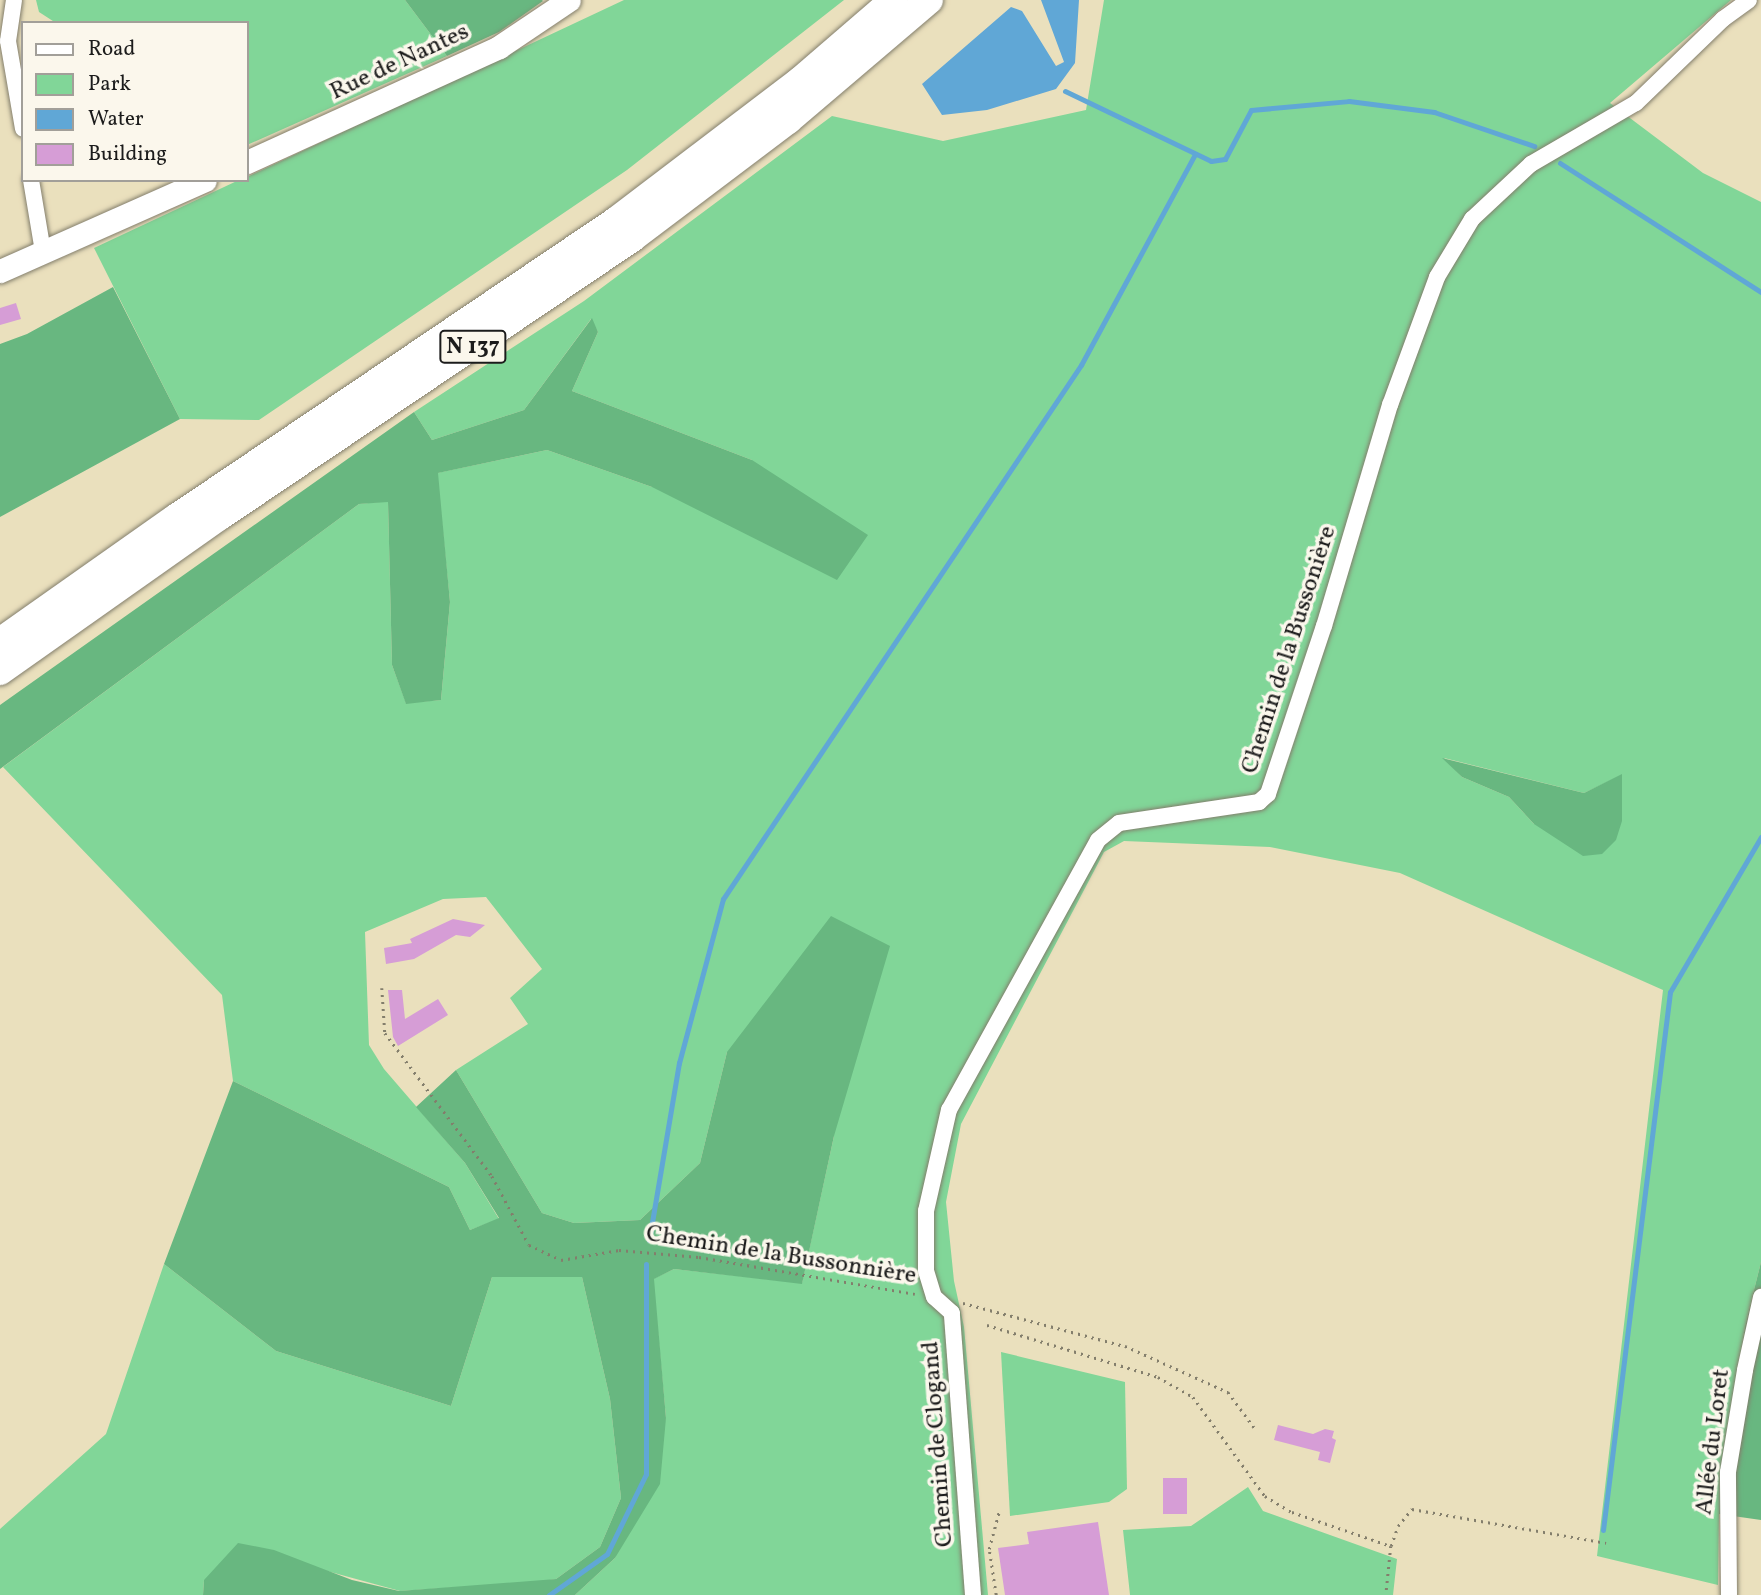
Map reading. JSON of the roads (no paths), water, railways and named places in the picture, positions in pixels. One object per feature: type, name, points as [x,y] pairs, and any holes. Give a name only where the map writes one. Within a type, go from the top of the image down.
[{"type":"highway","name":"N 137","points":[[0,642],[188,510],[616,221],[800,81],[894,0]]},
{"type":"highway","name":"N 137","points":[[0,671],[187,538],[632,238],[796,113],[929,0]]},
{"type":"main road","name":"Rue de Nantes","points":[[248,162],[499,47],[569,0]]},
{"type":"main road","points":[[0,271],[200,182]]},
{"type":"street","points":[[14,0],[8,41],[21,117]]},
{"type":"street","name":"Chemin de la Bussonière","points":[[934,1297],[926,1271],[926,1211],[949,1110],[1098,840],[1119,823],[1259,802],[1268,794],[1324,626],[1390,405],[1437,276],[1454,246],[1472,219],[1531,164],[1636,103],[1723,19],[1749,0]]},
{"type":"street","points":[[31,182],[43,252]]},
{"type":"street","name":"Chemin de Clogand","points":[[934,1297],[952,1313],[973,1595]]},
{"type":"street","name":"Allée du Loret","points":[[1730,1595],[1728,1472],[1745,1370],[1761,1297]]},
{"type":"water","points":[[1041,0],[1079,0],[1075,63],[1056,89],[987,110],[942,115],[922,84],[1011,7],[1022,11],[1056,66],[1064,62]]},
{"type":"waterway","points":[[1065,91],[1211,161],[1225,159],[1251,110],[1349,101],[1434,112],[1534,146]]},
{"type":"waterway","points":[[649,1240],[679,1063],[723,899],[1081,365],[1195,154]]},
{"type":"waterway","points":[[1560,163],[1761,292]]},
{"type":"waterway","points":[[1603,1530],[1670,992],[1761,837]]},
{"type":"waterway","points":[[549,1595],[607,1554],[646,1474],[646,1264]]}]
